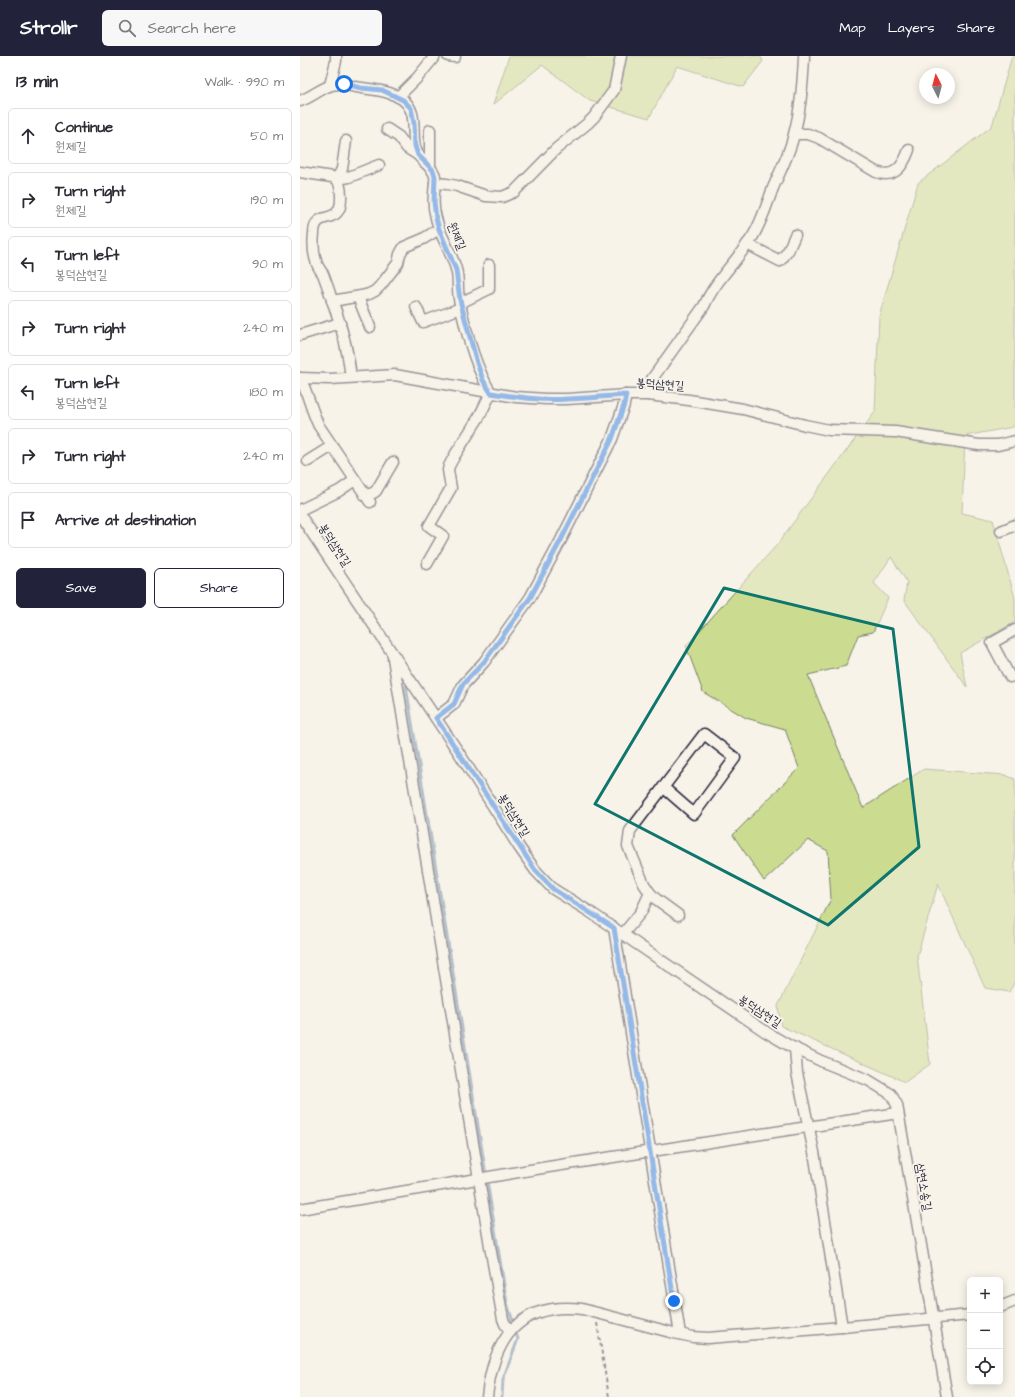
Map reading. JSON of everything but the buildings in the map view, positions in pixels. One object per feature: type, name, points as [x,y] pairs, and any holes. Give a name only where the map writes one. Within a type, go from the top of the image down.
[{"type":"street","points":[[330,85],[336,56]]},
{"type":"street","points":[[398,97],[418,77],[435,56]]},
{"type":"street","points":[[435,183],[457,186],[486,196],[502,197],[514,192],[556,149],[594,117],[614,90],[621,56]]},
{"type":"street","points":[[648,396],[652,379],[704,306],[718,281],[747,244],[761,220],[795,134],[801,97],[804,56]]},
{"type":"street","points":[[300,101],[330,85],[344,84],[361,88],[382,90],[398,97],[411,108],[414,123],[415,146],[418,155]]},
{"type":"street","name":"원제길","points":[[387,129],[399,137],[407,148],[418,155],[433,170],[436,218],[456,270],[461,306],[477,363],[483,380],[491,393]]},
{"type":"street","points":[[430,130],[430,167]]},
{"type":"street","points":[[795,134],[808,134],[819,138],[876,172],[884,175],[891,174],[904,164],[909,150]]},
{"type":"street","points":[[346,141],[342,169],[337,179],[340,188],[341,207],[338,212],[332,216],[320,219],[316,224],[314,231],[316,262],[323,276],[340,323],[349,356],[351,377]]},
{"type":"street","points":[[300,172],[337,179],[349,177],[379,165]]},
{"type":"street","points":[[332,301],[369,294],[381,285],[398,263],[400,254],[404,248],[439,229]]},
{"type":"street","points":[[747,244],[780,261],[788,250],[795,235]]},
{"type":"street","points":[[416,307],[423,322],[461,306],[489,289],[489,265]]},
{"type":"street","points":[[358,297],[370,327]]},
{"type":"street","points":[[300,335],[340,323]]},
{"type":"street","name":"봉덕삼현길","points":[[300,378],[330,379],[395,375],[516,397],[546,399],[567,400],[626,395],[648,396],[689,400],[743,409],[829,430],[895,432],[980,445],[998,445],[1015,441]]},
{"type":"street","points":[[300,378],[312,413],[319,426],[368,499],[376,491],[393,462]]},
{"type":"street","points":[[427,564],[444,536],[429,526],[451,488],[448,470],[449,466],[491,393]]},
{"type":"street","points":[[436,718],[454,704],[463,684],[484,662],[530,598],[612,439],[626,395]]},
{"type":"street","points":[[308,461],[332,446]]},
{"type":"street","points":[[300,510],[339,491],[355,480]]},
{"type":"street","name":"봉덕삼현길","points":[[300,515],[436,718],[535,870],[553,889],[623,934],[766,1032],[792,1047]]},
{"type":"street","points":[[1001,531],[1015,525]]},
{"type":"street","points":[[1010,677],[992,643],[1015,630]]},
{"type":"street","points":[[392,654],[491,1252],[503,1319],[510,1331]]},
{"type":"street","points":[[663,787],[694,814],[735,758],[704,734],[663,787],[630,831],[628,846],[644,884],[656,899],[678,915]]},
{"type":"street","points":[[623,934],[641,912],[650,893]]},
{"type":"street","points":[[614,928],[680,1334]]},
{"type":"street","points":[[792,1047],[809,1127],[842,1327]]},
{"type":"street","name":"삼현소송길","points":[[792,1047],[868,1080],[891,1094],[897,1105],[947,1397]]},
{"type":"street","points":[[300,1209],[650,1151],[898,1112]]},
{"type":"street","points":[[1003,1306],[1015,1301]]},
{"type":"street","points":[[487,1397],[492,1367],[502,1344],[510,1331],[517,1324],[531,1315],[552,1309],[569,1307],[595,1312],[693,1337],[708,1338],[842,1327],[967,1314]]},
{"type":"path","points":[[595,1312],[609,1397]]},
{"type":"highlighted area","points":[[724,588],[893,629],[919,847],[828,925],[595,804]]},
{"type":"green space","points":[[509,56],[760,56],[763,61],[743,87],[677,66],[649,118],[590,101],[542,65],[493,105]]},
{"type":"green space","points":[[1012,56],[1015,56],[1015,423],[1013,427],[965,436],[962,513],[993,520],[1015,598],[1015,622],[960,653],[967,687],[904,600],[907,582],[891,557],[874,583],[888,598],[873,632],[858,635],[846,666],[808,675],[863,808],[924,769],[1005,775],[1015,779],[1015,981],[1009,992],[985,988],[938,884],[917,956],[930,1064],[905,1082],[781,1026],[778,1006],[831,899],[828,851],[808,840],[764,881],[733,835],[799,768],[785,729],[746,718],[703,692],[686,646],[776,546],[875,412],[879,316],[918,183],[992,126]]},
{"type":"waterway","points":[[406,686],[507,1303],[514,1325]]},
{"type":"waterway","points":[[502,1397],[503,1379],[518,1339],[515,1330]]},
{"type":"route","points":[[344,84],[361,88],[382,90],[403,100],[411,108],[414,123],[415,146],[418,155],[433,170],[435,177],[434,202],[436,218],[439,229],[454,262],[458,294],[463,316],[477,363],[483,380],[491,393],[516,397],[567,400],[626,395],[612,439],[530,598],[484,662],[463,684],[454,704],[436,718],[519,848],[535,870],[553,889],[614,928],[674,1301]]}]
